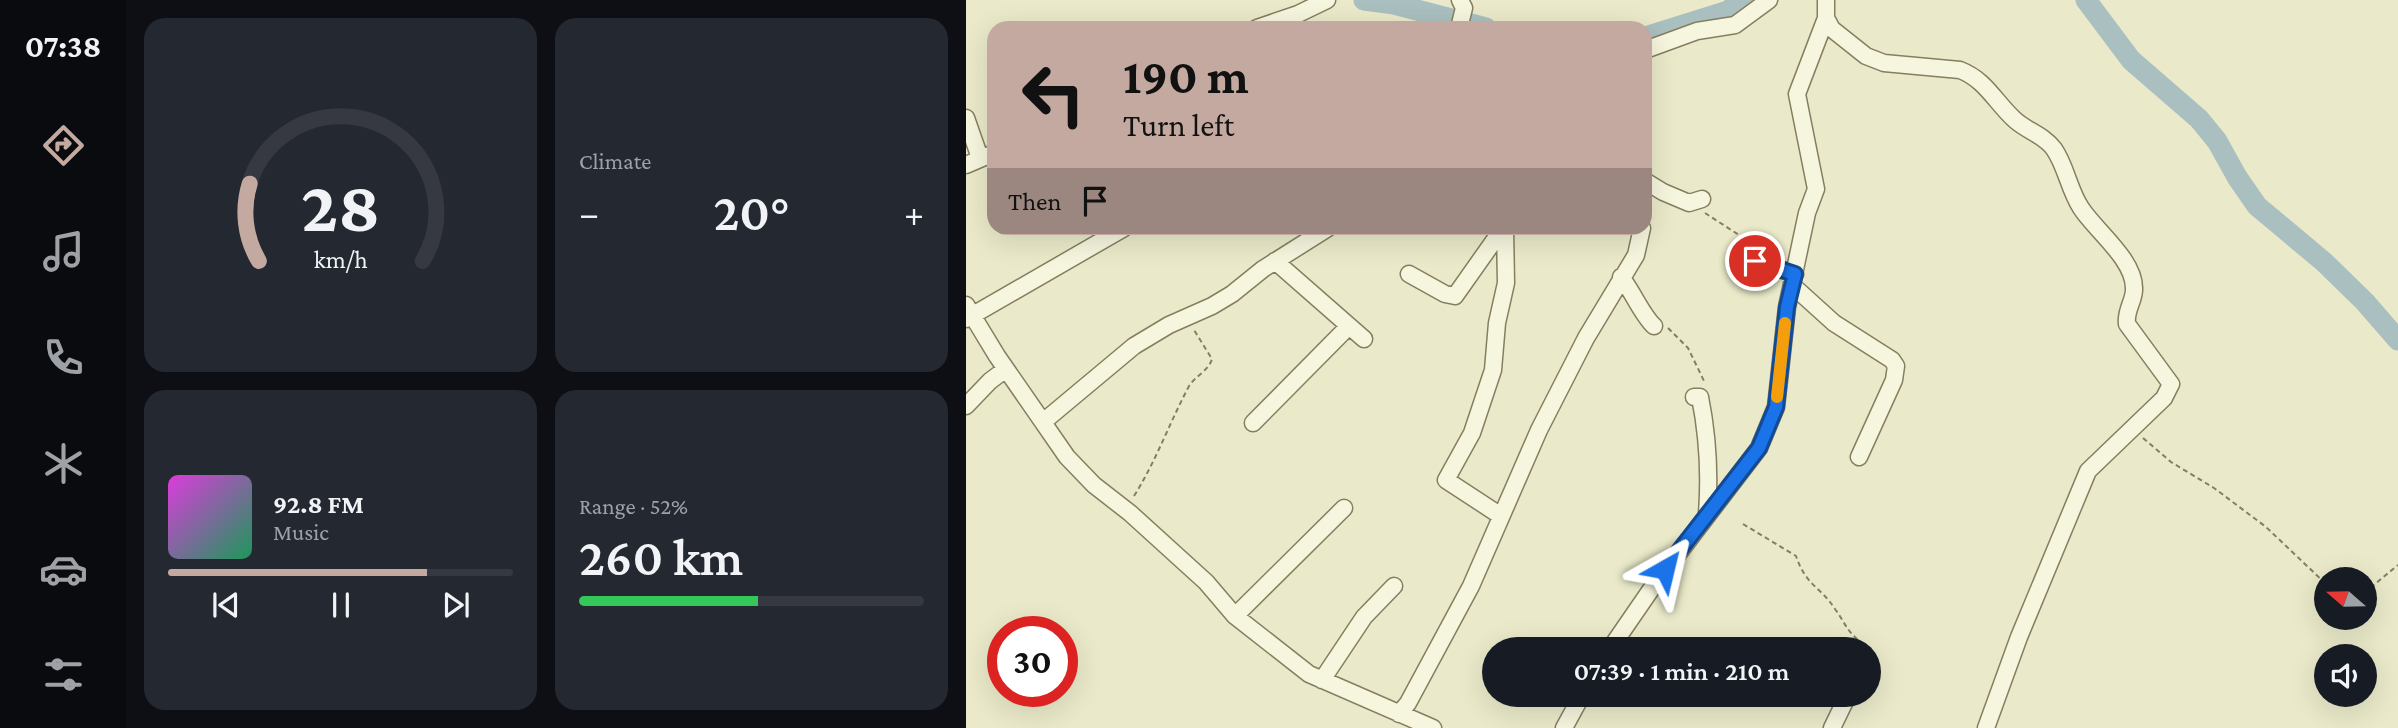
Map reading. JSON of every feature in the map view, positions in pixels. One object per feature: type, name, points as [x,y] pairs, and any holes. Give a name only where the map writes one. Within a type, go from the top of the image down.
[{"type":"street","points":[[1278,21],[1327,0]]},
{"type":"street","points":[[1652,47],[1698,31],[1735,25],[1769,0]]},
{"type":"street","points":[[1618,637],[1651,588],[1759,448],[1776,407],[1787,307],[1807,213],[1815,189],[1797,94],[1826,18],[1826,0]]},
{"type":"street","points":[[1826,18],[1832,29],[1866,56],[1884,63],[1959,71],[1971,75],[1986,86],[2015,121],[2055,149],[2080,208],[2128,267],[2134,288],[2126,315],[2127,324],[2171,384],[2164,398],[2088,471],[1986,728]]},
{"type":"street","points":[[966,118],[980,159]]},
{"type":"street","points":[[1652,185],[1663,192],[1695,201]]},
{"type":"street","points":[[1111,235],[968,313],[1067,457],[1094,485],[1126,509],[1206,582],[1235,616],[1308,674],[1433,728]]},
{"type":"street","points":[[1043,422],[1134,346],[1232,295],[1275,261],[1317,235]]},
{"type":"street","points":[[1409,274],[1445,294],[1454,296],[1499,235]]},
{"type":"street","points":[[1501,516],[1446,480],[1472,433],[1493,370],[1497,323],[1506,283],[1504,235]]},
{"type":"street","points":[[1399,714],[1408,703],[1471,586],[1539,430],[1621,277],[1636,256],[1640,235]]},
{"type":"street","points":[[1275,261],[1364,339]]},
{"type":"street","points":[[1754,262],[1793,280],[1834,323],[1892,360],[1896,366],[1894,380],[1859,457]]},
{"type":"street","points":[[1621,277],[1634,293],[1646,318],[1660,325]]},
{"type":"street","points":[[1253,423],[1349,326]]},
{"type":"street","points":[[966,406],[1006,369]]},
{"type":"street","points":[[1697,397],[1710,463],[1707,513]]},
{"type":"street","points":[[1235,616],[1344,508]]},
{"type":"street","points":[[1322,680],[1364,617],[1394,586]]},
{"type":"street","points":[[1564,728],[1576,707]]},
{"type":"street","points":[[1832,728],[1842,707]]},
{"type":"path","points":[[1695,201],[1740,235],[1754,262]]},
{"type":"path","points":[[1126,509],[1152,467],[1190,384],[1209,367],[1212,359],[1187,317]]},
{"type":"path","points":[[1660,325],[1678,336],[1694,358],[1705,383],[1697,397]]},
{"type":"path","points":[[2131,429],[2171,462],[2214,488],[2266,527],[2314,573]]},
{"type":"path","points":[[1743,524],[1796,556],[1802,575],[1835,607],[1849,633],[1854,637]]},
{"type":"path","points":[[2377,582],[2398,565]]},
{"type":"waterway","points":[[1364,0],[1394,4],[1459,21]]},
{"type":"waterway","points":[[1652,35],[1728,11],[1742,0]]},
{"type":"waterway","points":[[2086,0],[2131,60],[2199,119],[2217,141],[2257,206],[2324,262],[2365,302],[2398,340]]},
{"type":"slow traffic","points":[[1777,397],[1785,323]]},
{"type":"route","points":[[1665,569],[1759,448],[1776,407],[1787,307],[1795,274],[1755,261]]}]
